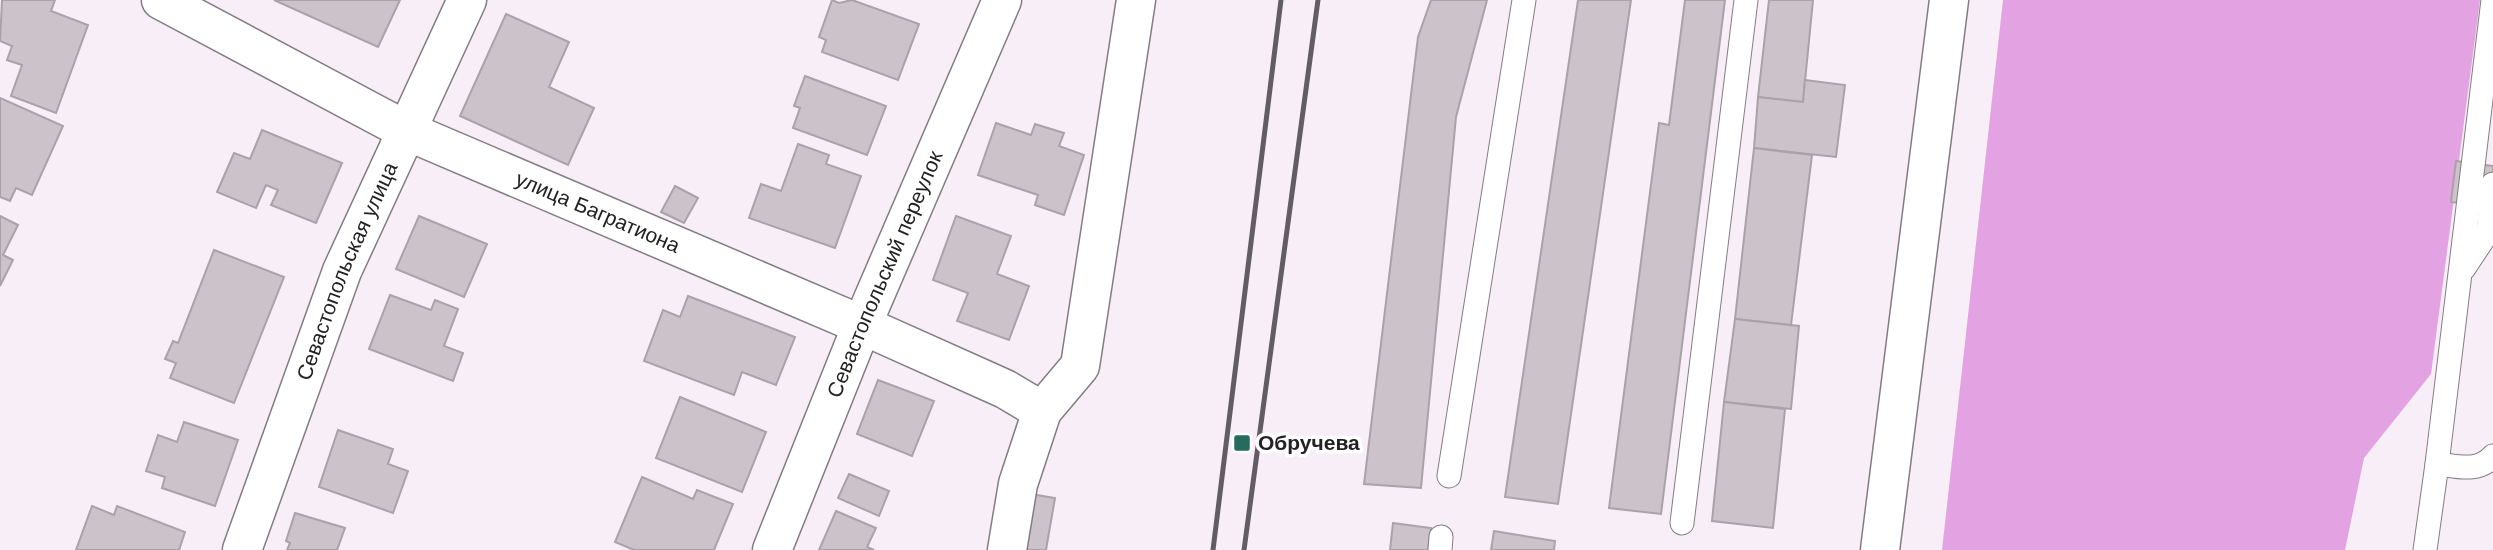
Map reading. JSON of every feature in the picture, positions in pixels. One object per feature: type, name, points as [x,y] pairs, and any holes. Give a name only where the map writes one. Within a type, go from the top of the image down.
[{"type":"street","name":"улица Багратиона","points":[[161,0],[407,131],[862,325],[1005,389],[1042,411]]},
{"type":"street","name":"Севастопольская улица","points":[[242,550],[342,271],[467,0]]},
{"type":"street","name":"Севастопольский переулок","points":[[772,550],[862,325],[1003,0]]},
{"type":"street","points":[[1007,550],[1018,484],[1042,411],[1080,366],[1136,0]]},
{"type":"street","points":[[1880,550],[1948,0]]},
{"type":"lane","points":[[1449,476],[1524,0]]},
{"type":"lane","points":[[1682,523],[1746,0]]},
{"type":"lane","points":[[2426,550],[2493,0]]},
{"type":"lane","points":[[2460,273],[2488,232],[2493,184]]},
{"type":"lane","points":[[2437,464],[2470,468],[2487,463],[2493,456]]},
{"type":"shaded area","points":[[2003,0],[2480,0],[2431,374],[2364,458],[2345,550],[1942,550]]},
{"type":"building","points":[[2,0],[55,0],[51,11],[88,25],[56,113],[11,96],[22,65],[7,60],[12,46],[0,41]]},
{"type":"building","points":[[274,0],[400,0],[378,47]]},
{"type":"building","points":[[832,0],[839,3],[852,0],[919,24],[898,80],[822,52],[826,40],[819,37]]},
{"type":"building","points":[[1431,0],[1487,0],[1456,117],[1421,488],[1364,484],[1418,37]]},
{"type":"building","points":[[1578,0],[1631,0],[1558,504],[1505,497]]},
{"type":"building","points":[[1685,0],[1725,0],[1661,514],[1609,508],[1659,123],[1669,125]]},
{"type":"building","points":[[1769,0],[1813,0],[1803,102],[1758,97]]},
{"type":"building","points":[[506,14],[569,42],[549,87],[594,108],[568,165],[460,116]]},
{"type":"building","points":[[805,76],[886,106],[867,155],[793,128],[800,108],[794,106]]},
{"type":"building","points":[[1805,80],[1845,85],[1836,157],[1754,148],[1758,97],[1803,102]]},
{"type":"building","points":[[0,98],[63,126],[32,195],[16,188],[10,201],[0,197]]},
{"type":"building","points":[[996,123],[1031,135],[1035,124],[1064,133],[1059,146],[1084,155],[1064,215],[1035,205],[1038,195],[978,175]]},
{"type":"building","points":[[262,130],[342,163],[316,223],[271,205],[278,190],[266,185],[256,208],[217,192],[234,153],[250,159]]},
{"type":"building","points":[[798,144],[829,155],[826,164],[861,176],[835,248],[749,218],[761,184],[781,191]]},
{"type":"building","points":[[1754,148],[1812,155],[1791,325],[1735,319]]},
{"type":"building","points":[[2456,161],[2493,166],[2493,208],[2451,202]]},
{"type":"building","points":[[675,186],[698,198],[684,223],[661,212]]},
{"type":"building","points":[[0,216],[18,225],[3,255],[13,260],[0,286]]},
{"type":"building","points":[[419,216],[487,244],[464,297],[396,269]]},
{"type":"building","points":[[956,216],[1011,236],[997,274],[1029,286],[1009,340],[957,321],[968,293],[933,280]]},
{"type":"building","points":[[214,250],[284,277],[234,403],[170,378],[176,363],[165,359],[173,341],[178,343]]},
{"type":"building","points":[[390,295],[431,310],[435,300],[458,309],[444,346],[463,353],[453,381],[369,349]]},
{"type":"building","points":[[688,296],[795,337],[776,385],[742,372],[734,395],[644,361],[663,310],[680,317]]},
{"type":"building","points":[[1735,319],[1799,326],[1791,409],[1724,402]]},
{"type":"building","points":[[878,380],[934,401],[912,456],[857,434]]},
{"type":"building","points":[[680,397],[766,432],[742,492],[656,458]]},
{"type":"building","points":[[1724,402],[1785,409],[1773,528],[1712,521]]},
{"type":"building","points":[[184,422],[238,440],[215,506],[162,488],[165,477],[146,471],[158,435],[177,442]]},
{"type":"building","points":[[338,430],[393,449],[388,464],[408,471],[393,513],[319,487]]},
{"type":"building","points":[[849,474],[889,491],[879,516],[838,498]]},
{"type":"building","points":[[642,477],[693,499],[697,490],[733,504],[714,550],[634,550],[615,542]]},
{"type":"building","points":[[1025,493],[1055,498],[1046,550],[1016,550]]},
{"type":"building","points":[[92,506],[114,515],[117,506],[185,532],[179,550],[76,550]]},
{"type":"building","points":[[836,511],[876,528],[867,547],[874,550],[819,550]]},
{"type":"building","points":[[295,513],[345,528],[337,550],[287,550],[290,543],[286,541]]},
{"type":"building","points":[[1393,523],[1431,528],[1428,550],[1390,550]]},
{"type":"building","points":[[1494,531],[1555,541],[1554,550],[1491,550]]},
{"type":"railway","points":[[1213,550],[1281,0]]},
{"type":"railway","points":[[1244,550],[1318,0]]},
{"type":"place","name":"Обручева","points":[[1242,443]]}]
